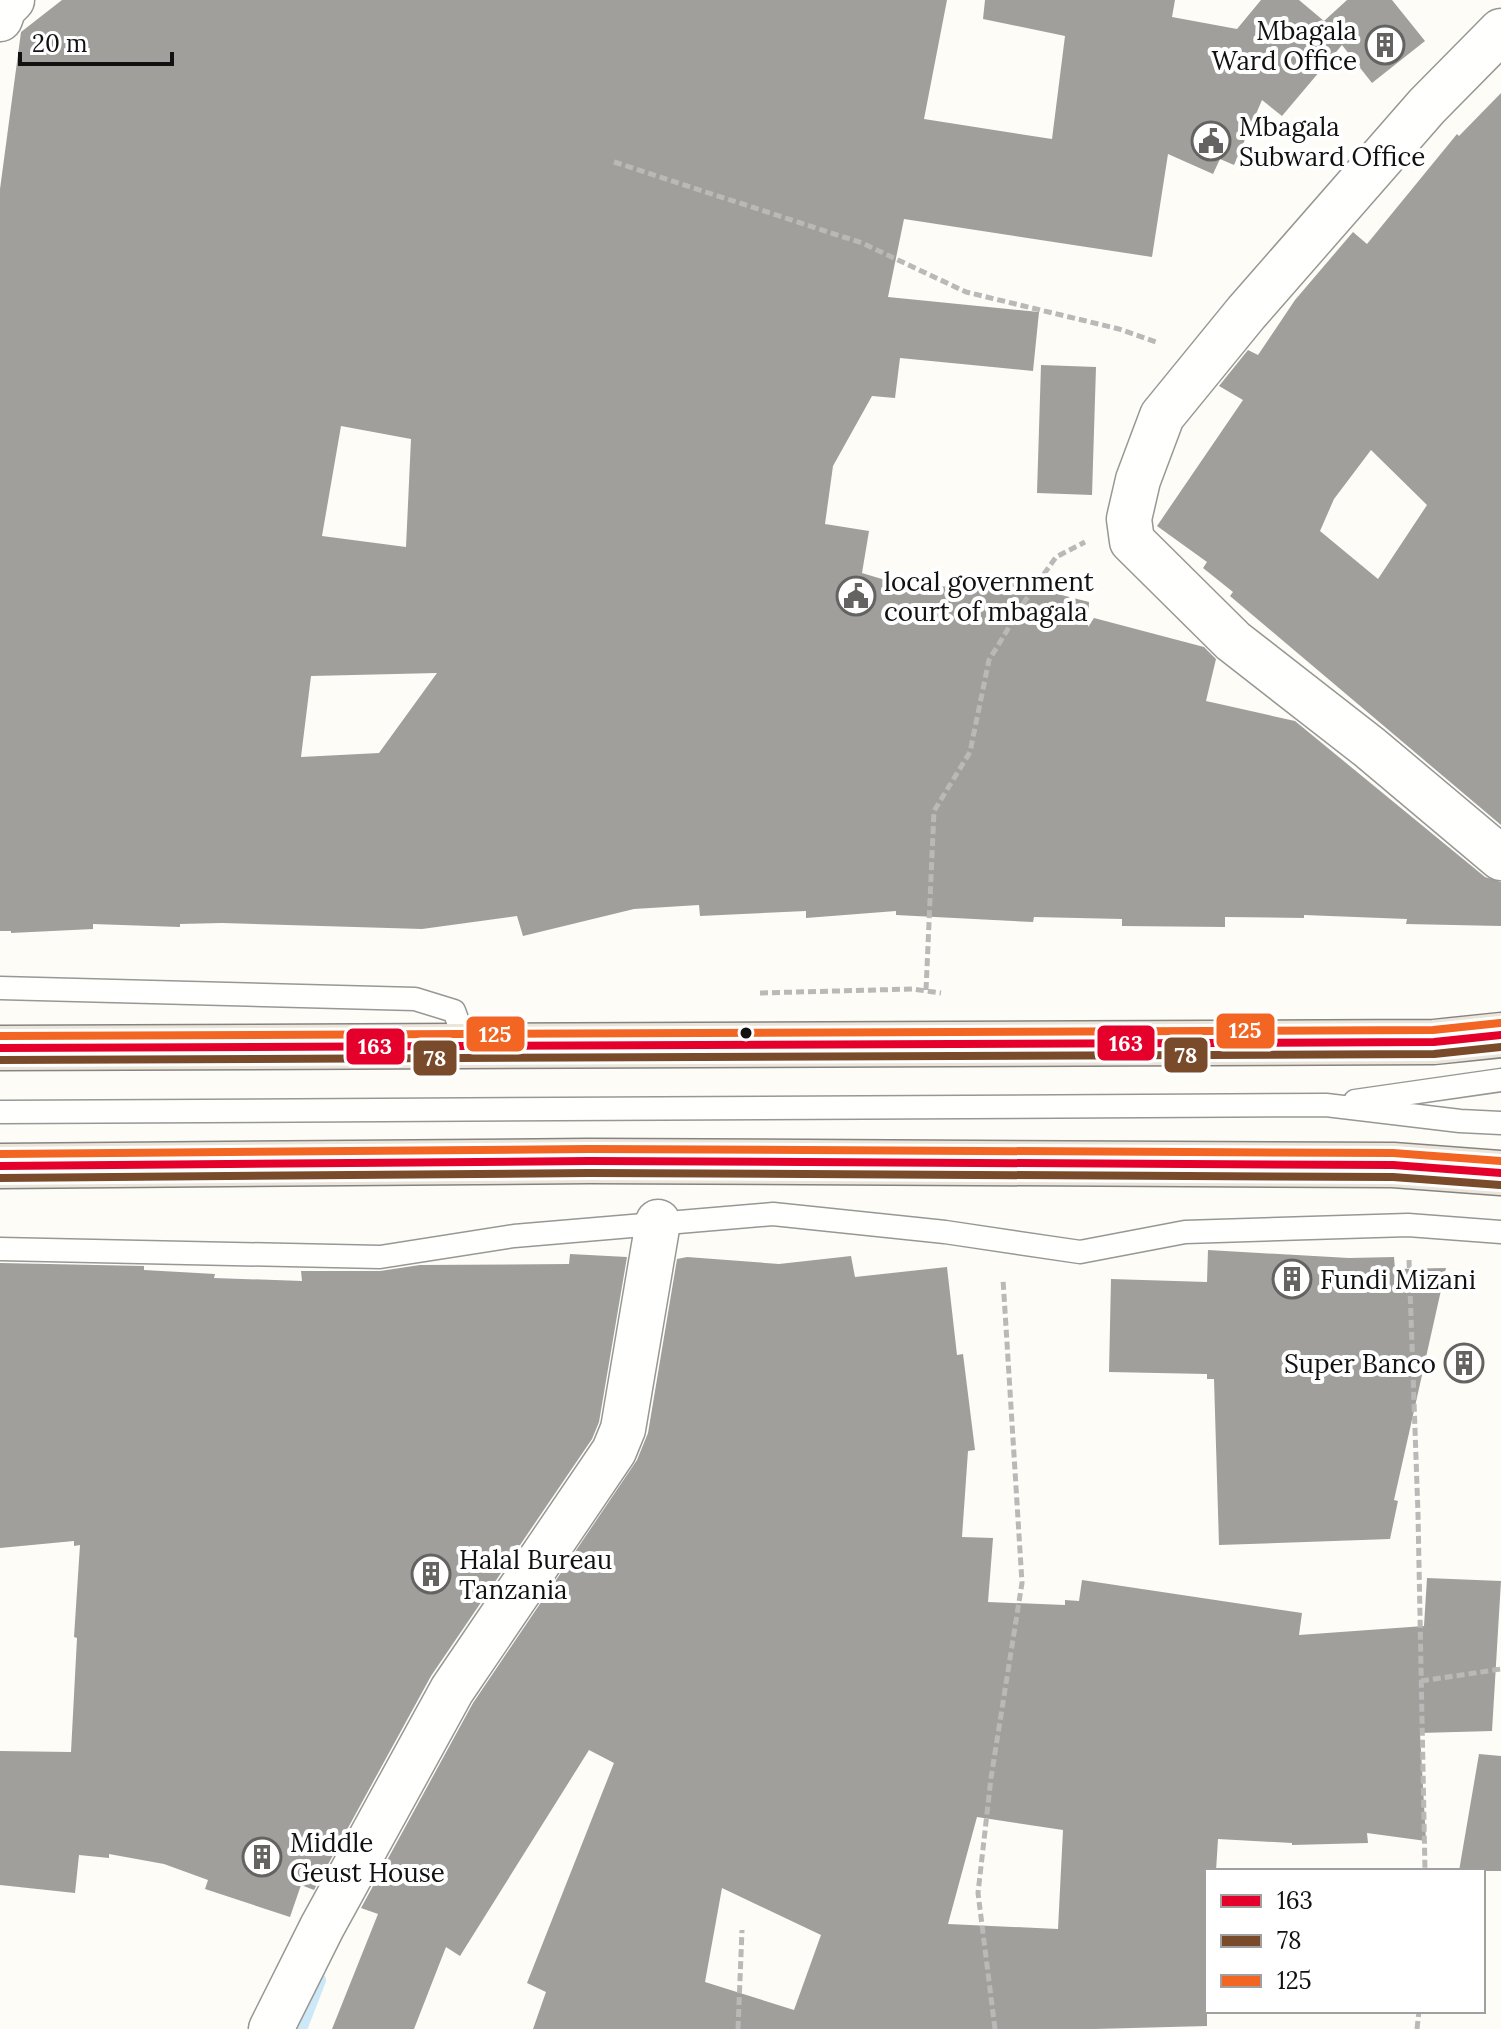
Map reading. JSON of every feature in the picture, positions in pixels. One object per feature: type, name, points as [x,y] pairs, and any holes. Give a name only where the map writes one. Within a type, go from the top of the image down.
[{"type":"highway","points":[[0,1048],[1434,1042],[1501,1035]]},
{"type":"highway","points":[[0,1166],[573,1161],[1377,1164],[1501,1173]]},
{"type":"street","points":[[0,19],[4,8],[12,0]]},
{"type":"street","points":[[1501,31],[1427,106],[1246,313],[1162,416],[1138,480],[1129,519],[1132,541],[1233,641],[1369,747],[1501,858]]},
{"type":"street","points":[[271,2029],[322,1927],[452,1690],[614,1451],[623,1429],[658,1222]]},
{"type":"lane","points":[[0,988],[415,999],[454,1011],[468,1048]]},
{"type":"lane","points":[[1326,1105],[1501,1080]]},
{"type":"lane","points":[[0,1112],[1326,1105],[1501,1123]]},
{"type":"lane","points":[[0,1249],[380,1257],[514,1236],[773,1214],[1080,1252],[1185,1232],[1408,1225],[1501,1232]]},
{"type":"path","points":[[614,162],[862,243],[966,292],[1119,329],[1209,361]]},
{"type":"path","points":[[930,1043],[926,990],[934,811],[970,752],[989,660],[1056,557],[1129,519]]},
{"type":"path","points":[[1408,1225],[1425,1869]]},
{"type":"path","points":[[995,2029],[978,1893],[991,1778],[1022,1583],[1000,1240]]},
{"type":"path","points":[[1421,1681],[1501,1669]]},
{"type":"path","points":[[738,2029],[742,1930]]},
{"type":"building","points":[[62,0],[947,0],[924,119],[1052,139],[1065,36],[983,19],[985,0],[1175,0],[1172,17],[1237,29],[1261,0],[1299,0],[1324,21],[1347,0],[1392,0],[1425,41],[1372,83],[1342,45],[1282,116],[1262,100],[1234,165],[1220,159],[1213,174],[1168,154],[1152,257],[904,219],[888,297],[1039,312],[1033,371],[900,358],[895,398],[872,396],[833,466],[825,524],[869,531],[862,573],[905,586],[982,587],[982,575],[1089,602],[1088,627],[1094,618],[1204,647],[1216,659],[1206,701],[1295,721],[1485,877],[1501,882],[1501,926],[1406,924],[1407,919],[1304,915],[1304,918],[1225,917],[1225,927],[1122,926],[1122,919],[1034,917],[1033,922],[896,915],[896,911],[806,918],[806,911],[700,916],[699,905],[634,909],[523,936],[517,916],[422,929],[222,923],[180,924],[180,927],[93,924],[93,929],[0,931],[0,189],[21,32]],"holes":[[[341,426],[411,439],[406,547],[322,536]],[[437,673],[379,753],[301,757],[311,676]]]},
{"type":"building","points":[[1501,93],[1501,825],[1230,596],[1233,592],[1203,568],[1207,562],[1157,526],[1243,400],[1219,386],[1248,350],[1258,355],[1295,300],[1353,232],[1367,244],[1457,134],[1459,136]],"holes":[[[1371,450],[1427,505],[1378,579],[1320,531],[1334,499]]]},
{"type":"building","points":[[1041,365],[1096,367],[1092,495],[1037,493]]},
{"type":"building","points":[[1208,1250],[1349,1258],[1394,1257],[1395,1269],[1446,1268],[1394,1500],[1398,1501],[1390,1539],[1219,1545],[1214,1379],[1207,1379],[1207,1374],[1109,1372],[1111,1279],[1207,1282]]},
{"type":"building","points":[[570,1254],[627,1257],[599,1422],[592,1439],[431,1676],[314,1890],[301,1885],[290,1917],[205,1889],[208,1880],[164,1864],[109,1854],[109,1858],[79,1855],[75,1893],[0,1885],[0,1751],[71,1752],[80,1545],[74,1546],[74,1541],[0,1548],[0,1263],[144,1266],[144,1270],[215,1274],[214,1278],[302,1281],[301,1271],[380,1271],[420,1265],[569,1264]]},
{"type":"building","points":[[851,1256],[855,1277],[947,1267],[957,1355],[963,1354],[975,1450],[968,1451],[962,1537],[993,1538],[988,1602],[1065,1605],[1065,1600],[1079,1601],[1082,1580],[1302,1613],[1299,1635],[1424,1626],[1427,1578],[1501,1581],[1492,1731],[1420,1733],[1426,1841],[1367,1833],[1368,1843],[1292,1845],[1218,1839],[1216,1869],[1205,1869],[1207,2026],[1095,2029],[533,2029],[546,1992],[527,1983],[614,1763],[589,1750],[460,1956],[446,1947],[414,2029],[332,2029],[378,1914],[361,1908],[473,1703],[637,1460],[648,1433],[677,1259],[687,1257],[779,1264]],"holes":[[[977,1817],[1063,1830],[1058,1929],[948,1924]],[[722,1888],[821,1935],[794,2010],[705,1982]]]},
{"type":"building","points":[[1479,1754],[1501,1756],[1501,1871],[1459,1869]]},
{"type":"waterway","points":[[299,2029],[318,1980]]},
{"type":"transit line","name":"125","points":[[0,1036],[1433,1030],[1500,1023]]},
{"type":"transit line","name":"163","points":[[0,1048],[1434,1042],[1501,1035]]},
{"type":"transit line","name":"78","points":[[0,1060],[1434,1054],[1501,1047]]},
{"type":"transit line","name":"125","points":[[0,1154],[589,1149],[1393,1153],[1501,1161]]},
{"type":"transit line","name":"163","points":[[0,1166],[589,1161],[1393,1165],[1501,1173]]},
{"type":"transit line","name":"78","points":[[0,1178],[589,1173],[1393,1177],[1500,1185]]},
{"type":"place","name":"Mbagala Ward Office","points":[[1385,45]]},
{"type":"place","name":"Mbagala Subward Office","points":[[1211,141]]},
{"type":"place","name":"local government court of mbagala","points":[[856,596]]},
{"type":"place","name":"Fundi Mizani","points":[[1292,1279]]},
{"type":"place","name":"Super Banco","points":[[1464,1363]]},
{"type":"place","name":"Halal Bureau Tanzania","points":[[431,1574]]},
{"type":"place","name":"Middle Geust House","points":[[262,1857]]}]
